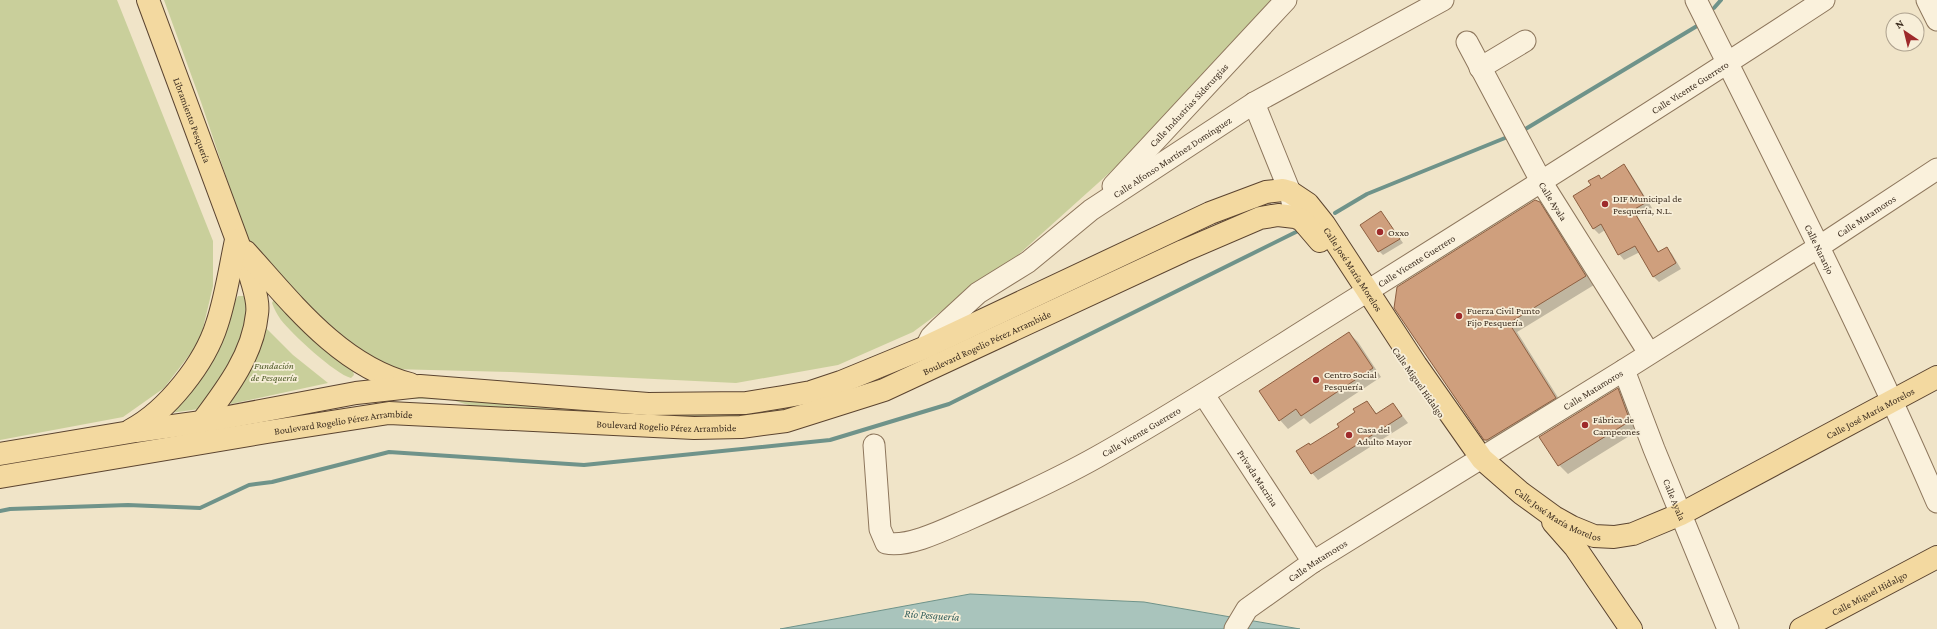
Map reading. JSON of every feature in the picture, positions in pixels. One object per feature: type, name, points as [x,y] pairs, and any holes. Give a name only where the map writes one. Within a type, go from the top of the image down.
[{"type":"main road","name":"Libramiento Pesquería","points":[[148,0],[256,295],[258,313],[246,352],[233,379],[202,422]]},
{"type":"main road","name":"Boulevard Rogelio Pérez Arrambide","points":[[0,454],[126,432],[202,422],[356,393],[420,386],[648,404],[746,403],[812,392],[841,382],[926,347],[1215,211],[1266,192],[1283,190],[1290,192]]},
{"type":"main road","name":"Calle José María Morelos","points":[[1290,192],[1308,204],[1324,224],[1364,293],[1478,460],[1554,517],[1572,527],[1594,536],[1614,537],[1633,534],[1681,514],[1937,377]]},
{"type":"main road","name":"Boulevard Rogelio Pérez Arrambide","points":[[0,476],[389,413],[694,428],[741,427],[786,421],[859,399],[934,368],[1239,226],[1270,216],[1295,217]]},
{"type":"main road","points":[[1295,217],[1302,220],[1312,230],[1364,293]]},
{"type":"main road","points":[[236,240],[297,308],[346,353],[367,367],[387,377],[420,386]]},
{"type":"main road","points":[[126,432],[148,418],[169,399],[188,378],[208,348],[217,324],[236,240]]},
{"type":"main road","points":[[926,347],[934,368]]},
{"type":"main road","points":[[0,476],[24,467],[166,444],[180,438],[202,422]]},
{"type":"main road","points":[[1478,460],[1515,494],[1557,526],[1567,536],[1631,629]]},
{"type":"main road","name":"Calle Miguel Hidalgo","points":[[1801,629],[1937,557]]},
{"type":"street","name":"Calle Industrias Siderurgias","points":[[1091,210],[1286,0]]},
{"type":"street","name":"Calle Alfonso Martínez Domínguez","points":[[926,347],[931,337],[978,293],[1028,262],[1091,210],[1254,104],[1443,0]]},
{"type":"street","name":"Calle Naranjo","points":[[1696,0],[1820,246],[1893,401],[1937,502]]},
{"type":"street","name":"Calle Vicente Guerrero","points":[[874,445],[880,529],[882,537],[886,543],[895,544],[906,542],[943,530],[1005,503],[1095,458],[1204,395],[1364,293],[1542,183],[1824,0]]},
{"type":"street","points":[[1928,0],[1937,20]]},
{"type":"street","points":[[1480,68],[1525,41]]},
{"type":"street","name":"Calle Ayala","points":[[1467,42],[1542,183],[1649,353]]},
{"type":"street","points":[[1254,104],[1290,192],[1295,217]]},
{"type":"street","name":"Calle Matamoros","points":[[1236,629],[1247,609],[1313,562],[1624,370],[1820,246],[1937,169]]},
{"type":"street","name":"Calle Ayala","points":[[1624,370],[1654,449],[1728,629]]},
{"type":"street","name":"Privada Macrina","points":[[1204,395],[1313,562]]},
{"type":"green space","points":[[0,0],[117,0],[213,241],[213,286],[200,341],[164,388],[123,417],[0,440]]},
{"type":"green space","points":[[164,0],[1271,0],[1117,166],[1018,255],[913,332],[838,365],[736,383],[511,372],[391,369],[362,353],[335,333],[299,297],[265,260],[245,233],[201,102]]},
{"type":"green space","points":[[238,296],[245,296],[252,312],[238,357],[199,409],[170,413],[230,317]]},
{"type":"green space","points":[[274,299],[323,346],[353,371],[354,375],[351,378],[344,375],[324,361],[303,343],[281,320],[272,303]]},
{"type":"green space","name":"Fundación de Pesquería","points":[[266,328],[293,355],[328,383],[231,404],[230,401]]},
{"type":"green space","points":[[856,387],[809,409],[702,422],[475,407],[452,400],[393,398],[393,396],[454,398],[546,405]]},
{"type":"water","name":"Río Pesquería","points":[[970,594],[1144,602],[1300,629],[780,629]]},
{"type":"building","points":[[1624,164],[1647,202],[1633,210],[1658,252],[1667,247],[1676,263],[1653,277],[1635,246],[1618,255],[1601,224],[1593,229],[1573,196],[1591,185],[1588,181],[1599,175],[1601,179]]},
{"type":"building","name":"Fuerza Civil Punto Fijo Pesquería","points":[[1535,200],[1540,202],[1586,276],[1509,323],[1556,398],[1487,440],[1484,440],[1394,308],[1397,287]]},
{"type":"building","name":"Oxxo","points":[[1381,211],[1400,239],[1378,252],[1360,225]]},
{"type":"building","name":"Centro Social Pesquería","points":[[1349,332],[1373,368],[1301,416],[1296,409],[1279,421],[1259,391]]},
{"type":"building","name":"Fábrica de Campeones","points":[[1618,388],[1630,421],[1558,466],[1539,437]]},
{"type":"building","name":"Casa del Adulto Mayor","points":[[1367,401],[1376,414],[1393,403],[1402,416],[1311,474],[1296,451],[1309,443],[1310,445],[1339,427],[1337,424],[1355,412],[1353,409]]},
{"type":"waterway","points":[[1714,8],[1721,0]]},
{"type":"waterway","points":[[1522,131],[1697,26]]},
{"type":"waterway","points":[[1335,213],[1367,194],[1505,138]]},
{"type":"waterway","points":[[0,511],[10,509],[128,505],[200,508],[249,485],[272,482],[389,452],[584,465],[830,440],[949,404],[1302,229]]},
{"type":"place","name":"DIF Municipal de Pesquería, N.L.","points":[[1605,204]]},
{"type":"place","name":"Oxxo","points":[[1380,232]]},
{"type":"place","name":"Fuerza Civil Punto Fijo Pesquería","points":[[1459,316]]},
{"type":"place","name":"Centro Social Pesquería","points":[[1316,380]]},
{"type":"place","name":"Fábrica de Campeones","points":[[1585,425]]},
{"type":"place","name":"Casa del Adulto Mayor","points":[[1349,435]]}]
